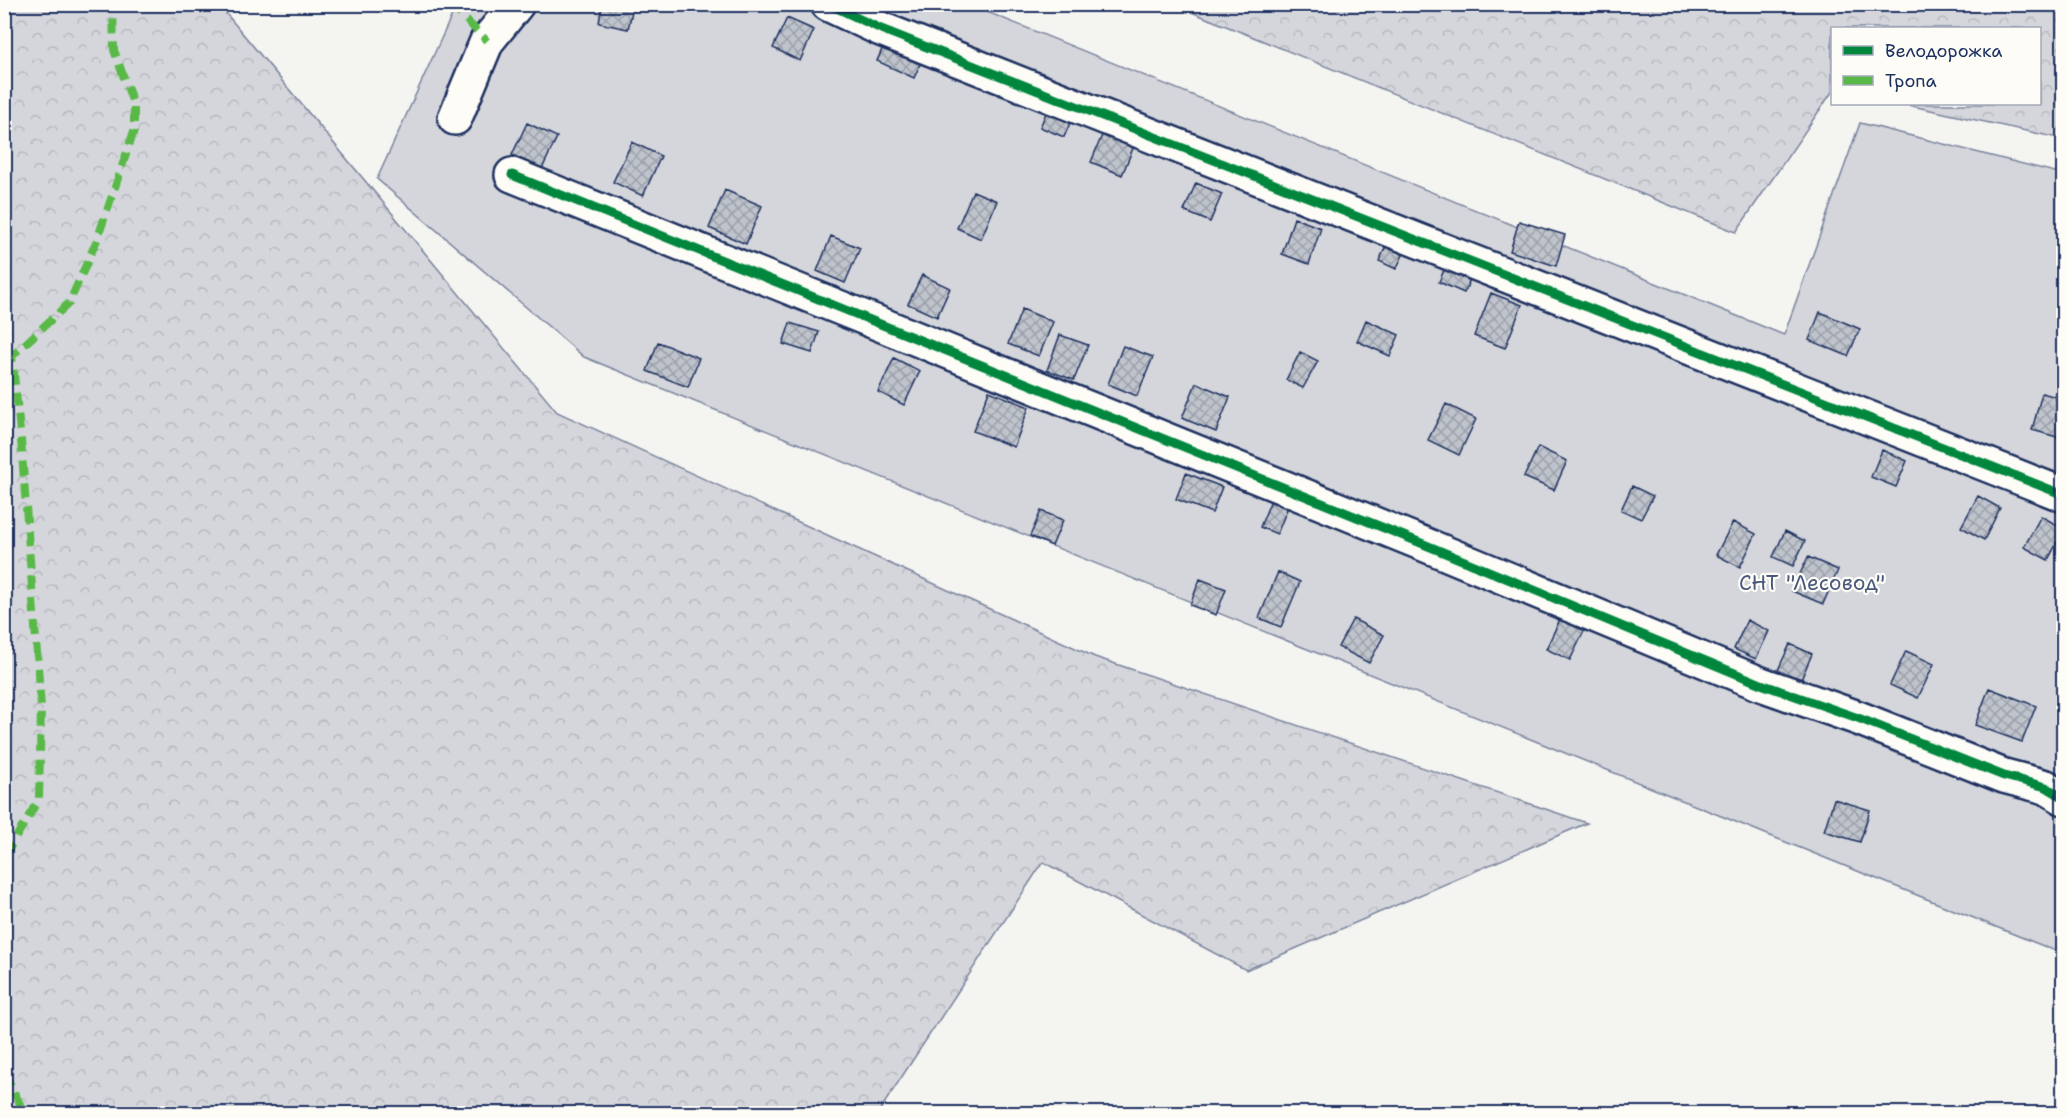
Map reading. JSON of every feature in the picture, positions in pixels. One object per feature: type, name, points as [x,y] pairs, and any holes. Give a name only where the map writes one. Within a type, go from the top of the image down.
[{"type":"street","points":[[455,118],[486,41],[517,4]]},
{"type":"street","points":[[828,4],[892,33],[2064,495]]},
{"type":"street","points":[[512,175],[1421,543],[1761,684],[1858,718],[2004,776],[2046,787],[2064,798]]},
{"type":"green space","points":[[5,4],[219,5],[557,412],[1095,657],[1587,823],[1246,970],[1043,862],[878,1113],[5,1113]]},
{"type":"green space","name":"СНТ \"Лесовод\"","points":[[457,4],[970,5],[1784,335],[1860,123],[2063,174],[2063,954],[584,357],[377,179]]},
{"type":"green space","points":[[1174,5],[2063,5],[2063,139],[1908,105],[2041,105],[2041,27],[1831,27],[1831,93],[1736,232]]},
{"type":"building","points":[[602,4],[622,4],[633,7],[628,29],[599,23]]},
{"type":"building","points":[[787,18],[814,30],[800,61],[773,48]]},
{"type":"building","points":[[887,38],[924,55],[914,78],[877,61]]},
{"type":"building","points":[[1049,106],[1073,116],[1064,137],[1040,127]]},
{"type":"building","points":[[527,123],[557,137],[542,169],[512,155]]},
{"type":"building","points":[[1103,133],[1134,146],[1122,175],[1091,162]]},
{"type":"building","points":[[632,142],[661,156],[643,196],[613,182]]},
{"type":"building","points":[[1196,183],[1222,194],[1210,222],[1184,211]]},
{"type":"building","points":[[725,190],[762,206],[746,244],[709,228]]},
{"type":"building","points":[[973,191],[997,201],[981,239],[957,228]]},
{"type":"building","points":[[1294,218],[1321,228],[1309,264],[1282,254]]},
{"type":"building","points":[[1519,221],[1565,235],[1556,266],[1510,251]]},
{"type":"building","points":[[831,236],[860,248],[845,283],[817,271]]},
{"type":"building","points":[[1387,244],[1404,253],[1396,269],[1379,261]]},
{"type":"building","points":[[1446,265],[1471,277],[1464,293],[1439,282]]},
{"type":"building","points":[[922,275],[950,288],[937,317],[908,304]]},
{"type":"building","points":[[1491,293],[1522,305],[1505,348],[1474,336]]},
{"type":"building","points":[[1022,309],[1053,322],[1039,356],[1008,344]]},
{"type":"building","points":[[1820,312],[1860,329],[1848,356],[1809,340]]},
{"type":"building","points":[[1366,320],[1399,335],[1390,356],[1357,341]]},
{"type":"building","points":[[790,323],[819,332],[812,353],[783,344]]},
{"type":"building","points":[[1060,335],[1088,345],[1074,380],[1047,370]]},
{"type":"building","points":[[658,342],[699,358],[688,387],[647,371]]},
{"type":"building","points":[[1123,346],[1153,357],[1137,396],[1108,384]]},
{"type":"building","points":[[1300,352],[1318,361],[1303,388],[1286,380]]},
{"type":"building","points":[[894,358],[920,371],[904,405],[878,392]]},
{"type":"building","points":[[1196,383],[1230,397],[1216,432],[1182,418]]},
{"type":"building","points":[[989,391],[1029,407],[1014,447],[973,431]]},
{"type":"building","points":[[2042,393],[2064,399],[2064,412],[2057,437],[2032,430]]},
{"type":"building","points":[[1446,404],[1476,419],[1459,455],[1428,440]]},
{"type":"building","points":[[1538,447],[1567,461],[1554,490],[1524,477]]},
{"type":"building","points":[[1882,450],[1907,461],[1896,487],[1871,477]]},
{"type":"building","points":[[1186,473],[1222,487],[1212,513],[1176,499]]},
{"type":"building","points":[[1632,486],[1653,496],[1641,519],[1621,510]]},
{"type":"building","points":[[1978,496],[2000,508],[1984,540],[1961,527]]},
{"type":"building","points":[[1271,500],[1288,507],[1277,534],[1260,527]]},
{"type":"building","points":[[1041,511],[1063,520],[1052,546],[1030,536]]},
{"type":"building","points":[[2041,516],[2064,529],[2048,560],[2024,547]]},
{"type":"building","points":[[1733,522],[1756,534],[1740,567],[1716,555]]},
{"type":"building","points":[[1785,531],[1805,541],[1793,566],[1773,557]]},
{"type":"building","points":[[1808,557],[1838,570],[1823,604],[1792,591]]},
{"type":"building","points":[[1278,572],[1300,582],[1281,627],[1259,618]]},
{"type":"building","points":[[1200,579],[1226,589],[1216,615],[1190,605]]},
{"type":"building","points":[[1563,613],[1587,625],[1570,660],[1546,649]]},
{"type":"building","points":[[1353,619],[1384,635],[1369,663],[1338,647]]},
{"type":"building","points":[[1747,620],[1769,631],[1756,659],[1734,649]]},
{"type":"building","points":[[1790,644],[1812,654],[1800,682],[1777,672]]},
{"type":"building","points":[[1906,651],[1934,664],[1918,698],[1890,685]]},
{"type":"building","points":[[1989,688],[2036,706],[2022,742],[1975,725]]},
{"type":"building","points":[[1834,799],[1870,810],[1860,842],[1824,831]]},
{"type":"marked path","points":[[4,857],[39,799],[41,707],[21,440],[12,356],[69,303],[97,240],[134,131],[134,106],[114,50],[113,4]]},
{"type":"marked path","points":[[450,4],[487,41]]},
{"type":"marked path","points":[[4,1072],[25,1114]]},
{"type":"cycle path","points":[[828,4],[881,29],[2064,495]]},
{"type":"cycle path","points":[[512,175],[1421,543],[1761,684],[1858,718],[2004,776],[2046,787],[2064,798]]}]
